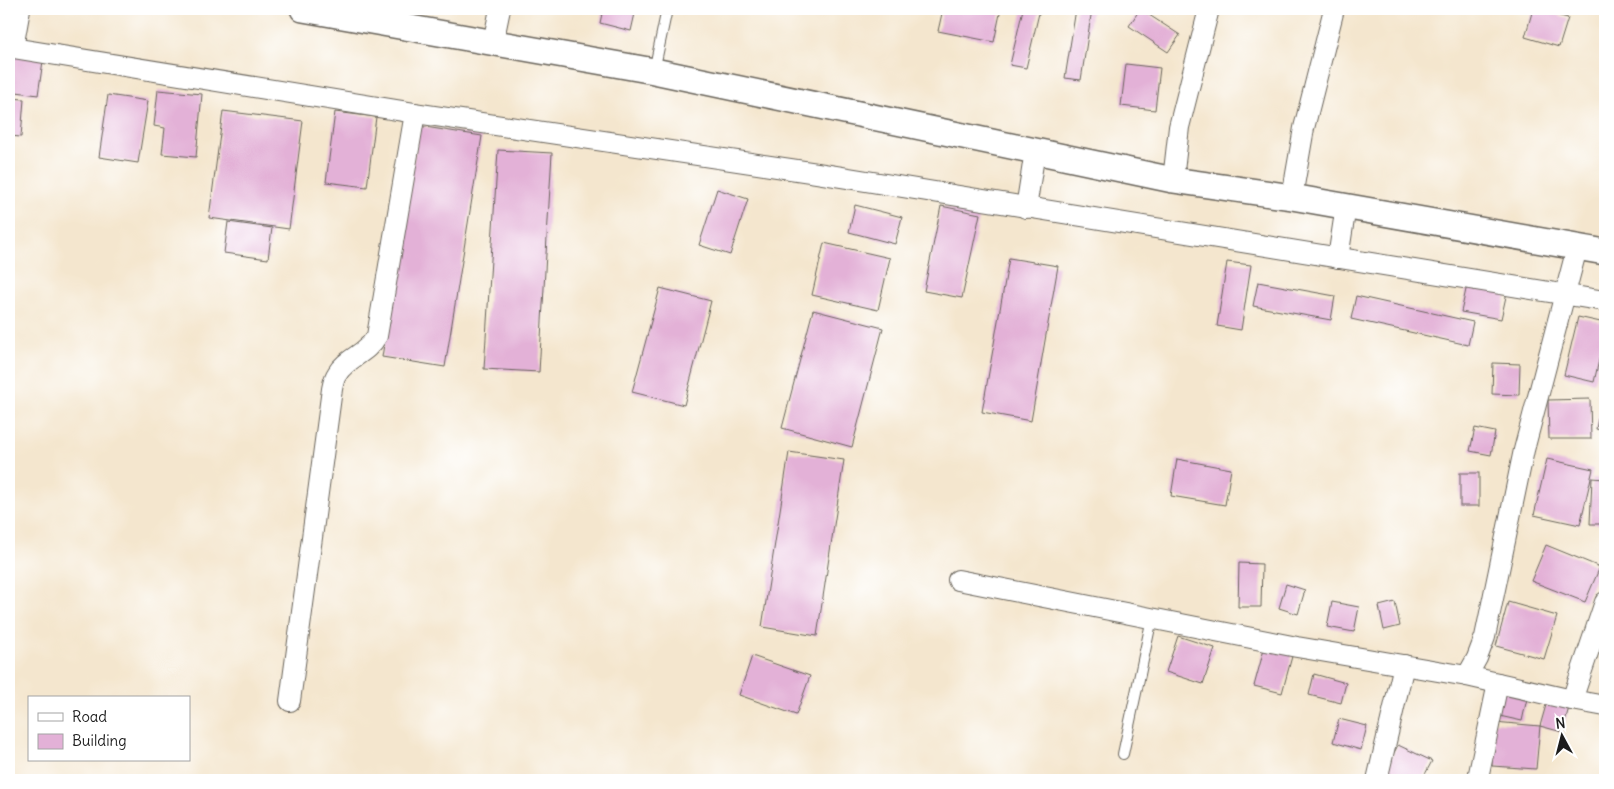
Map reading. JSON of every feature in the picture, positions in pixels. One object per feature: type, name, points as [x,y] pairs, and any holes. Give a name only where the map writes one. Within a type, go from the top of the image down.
[{"type":"street","points":[[303,9],[654,70],[1035,151],[1174,174],[1294,188],[1346,206],[1605,252]]},
{"type":"street","points":[[494,42],[500,9]]},
{"type":"street","points":[[1174,174],[1179,127],[1209,9]]},
{"type":"street","points":[[1294,188],[1304,128],[1334,9]]},
{"type":"street","points":[[19,16],[11,48],[416,113],[817,173],[1338,258],[1564,292],[1605,301]]},
{"type":"street","points":[[290,701],[332,389],[337,374],[371,347],[378,336],[416,113]]},
{"type":"street","points":[[1026,208],[1035,151]]},
{"type":"street","points":[[1338,258],[1346,206]]},
{"type":"street","points":[[1467,676],[1477,658],[1485,637],[1524,450],[1577,248]]},
{"type":"street","points":[[958,580],[1297,647],[1467,676],[1605,706]]},
{"type":"street","points":[[1572,700],[1605,602]]},
{"type":"street","points":[[1377,780],[1404,665]]},
{"type":"street","points":[[1480,780],[1479,773],[1498,683]]},
{"type":"lane","points":[[654,70],[667,9]]},
{"type":"lane","points":[[1123,754],[1152,618]]},
{"type":"building","points":[[603,9],[636,9],[631,31],[600,23]]},
{"type":"building","points":[[943,9],[1001,9],[994,42],[938,31]]},
{"type":"building","points":[[1023,9],[1040,9],[1026,68],[1010,65]]},
{"type":"building","points":[[1076,9],[1092,9],[1081,80],[1065,78]]},
{"type":"building","points":[[1140,9],[1180,35],[1168,52],[1129,26]]},
{"type":"building","points":[[1533,9],[1568,18],[1559,47],[1525,37]]},
{"type":"building","points":[[9,49],[44,54],[38,95],[9,91]]},
{"type":"building","points":[[1126,64],[1160,68],[1155,110],[1121,106]]},
{"type":"building","points":[[158,90],[202,94],[196,157],[162,154],[165,128],[154,126]]},
{"type":"building","points":[[108,95],[148,101],[138,163],[99,157]]},
{"type":"building","points":[[9,98],[24,99],[21,137],[9,136]]},
{"type":"building","points":[[223,111],[303,121],[289,229],[209,218]]},
{"type":"building","points":[[335,112],[376,117],[367,187],[326,182]]},
{"type":"building","points":[[419,126],[482,136],[445,367],[382,357]]},
{"type":"building","points":[[498,150],[552,153],[539,372],[484,369]]},
{"type":"building","points":[[717,189],[748,199],[730,255],[699,245]]},
{"type":"building","points":[[855,205],[902,217],[895,244],[849,232]]},
{"type":"building","points":[[941,206],[980,214],[962,298],[924,291]]},
{"type":"building","points":[[228,222],[272,228],[268,259],[224,253]]},
{"type":"building","points":[[824,243],[890,258],[878,310],[812,295]]},
{"type":"building","points":[[1009,258],[1058,266],[1031,421],[982,412]]},
{"type":"building","points":[[1227,262],[1251,265],[1241,330],[1217,326]]},
{"type":"building","points":[[1258,282],[1335,296],[1331,320],[1253,306]]},
{"type":"building","points":[[1467,285],[1507,292],[1501,319],[1461,312]]},
{"type":"building","points":[[660,288],[711,301],[684,405],[632,392]]},
{"type":"building","points":[[1356,296],[1473,322],[1468,345],[1351,319]]},
{"type":"building","points":[[813,310],[883,328],[852,447],[782,428]]},
{"type":"building","points":[[1578,317],[1605,323],[1605,334],[1594,382],[1564,375]]},
{"type":"building","points":[[1493,363],[1520,364],[1519,395],[1492,394]]},
{"type":"building","points":[[1603,392],[1605,392],[1605,431],[1596,429]]},
{"type":"building","points":[[1590,399],[1591,439],[1549,439],[1548,400]]},
{"type":"building","points":[[1475,428],[1495,432],[1491,455],[1470,451]]},
{"type":"building","points":[[789,452],[844,460],[817,636],[762,627]]},
{"type":"building","points":[[1177,459],[1231,469],[1225,505],[1171,496]]},
{"type":"building","points":[[1547,459],[1593,469],[1580,525],[1534,515]]},
{"type":"building","points":[[1460,473],[1479,473],[1479,506],[1460,506]]},
{"type":"building","points":[[1592,478],[1605,479],[1605,524],[1590,524]]},
{"type":"building","points":[[1546,545],[1600,567],[1585,602],[1531,581]]},
{"type":"building","points":[[1239,563],[1262,564],[1261,607],[1238,607]]},
{"type":"building","points":[[1286,584],[1305,590],[1298,614],[1279,608]]},
{"type":"building","points":[[1332,602],[1359,607],[1354,632],[1327,627]]},
{"type":"building","points":[[1395,602],[1400,626],[1384,630],[1379,606]]},
{"type":"building","points":[[1508,602],[1557,616],[1544,659],[1496,646]]},
{"type":"building","points":[[1178,636],[1215,648],[1203,684],[1166,672]]},
{"type":"building","points":[[1266,642],[1294,649],[1282,693],[1254,686]]},
{"type":"building","points":[[752,656],[810,676],[796,715],[739,695]]},
{"type":"building","points":[[1314,674],[1346,683],[1341,703],[1309,695]]},
{"type":"building","points":[[1501,688],[1528,694],[1522,721],[1495,715]]},
{"type":"building","points":[[1548,698],[1570,704],[1562,732],[1540,726]]},
{"type":"building","points":[[1339,719],[1367,726],[1361,750],[1333,742]]},
{"type":"building","points":[[1494,722],[1540,726],[1536,769],[1492,766]]},
{"type":"building","points":[[1398,745],[1432,761],[1422,780],[1380,780]]}]
